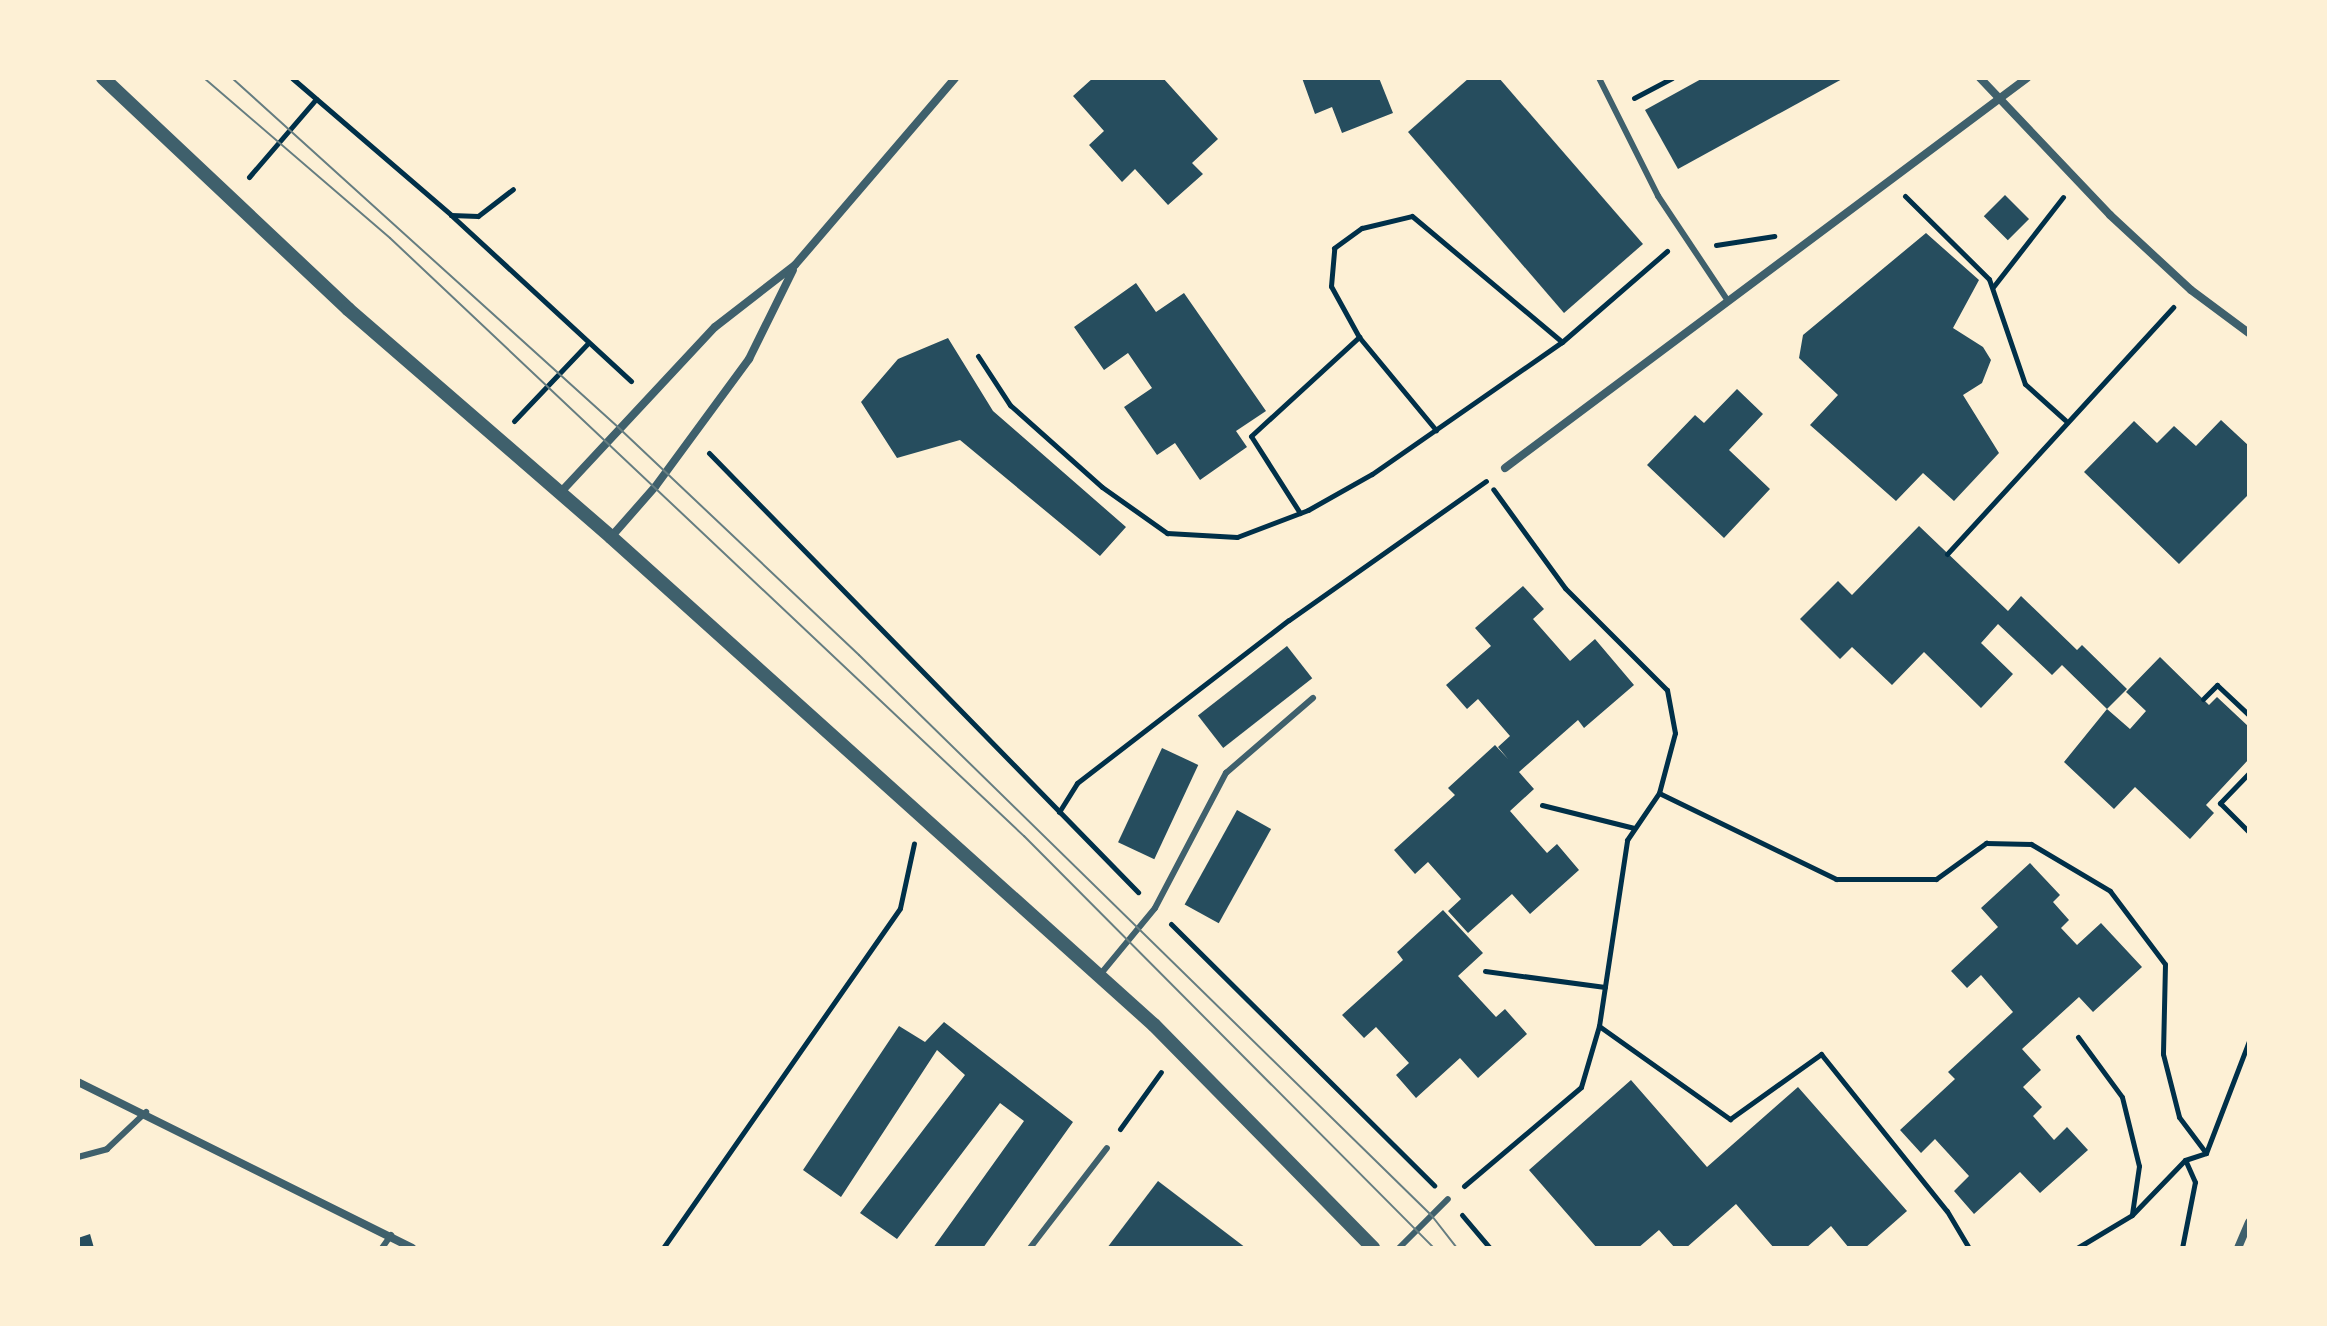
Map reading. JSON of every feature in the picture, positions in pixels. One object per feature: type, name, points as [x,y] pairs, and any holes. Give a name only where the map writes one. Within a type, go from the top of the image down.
[{"type":"street","points":[[103,78],[230,198],[497,439],[923,815],[1178,1048],[1373,1248]]},
{"type":"street","points":[[560,493],[715,327],[795,265],[955,78]]},
{"type":"street","points":[[1980,78],[2076,181],[2191,290],[2249,333]]},
{"type":"street","points":[[1505,468],[2027,78]]},
{"type":"street","points":[[611,537],[749,359],[795,265]]},
{"type":"street","points":[[78,1082],[146,1112],[412,1248]]},
{"type":"street","points":[[2238,1248],[2249,1222]]},
{"type":"lane","points":[[1599,78],[1658,196],[1728,301]]},
{"type":"lane","points":[[1099,976],[1155,908],[1226,773],[1313,698]]},
{"type":"lane","points":[[78,1157],[107,1149],[146,1112]]},
{"type":"lane","points":[[1030,1248],[1107,1148]]},
{"type":"lane","points":[[1399,1248],[1448,1199]]},
{"type":"lane","points":[[382,1248],[391,1235]]},
{"type":"path","points":[[292,78],[451,215],[650,398]]},
{"type":"path","points":[[1614,109],[1672,78]]},
{"type":"path","points":[[230,198],[316,99]]},
{"type":"path","points":[[1889,180],[1992,288],[2025,384],[2065,420]]},
{"type":"path","points":[[1992,288],[2076,181]]},
{"type":"path","points":[[451,215],[478,216],[513,189]]},
{"type":"path","points":[[1436,430],[1359,337],[1331,286],[1334,248],[1362,228],[1412,216],[1562,342]]},
{"type":"path","points":[[978,356],[1010,405],[1102,487],[1167,533],[1237,537],[1300,513],[1436,430],[1562,342],[1667,250],[1822,230]]},
{"type":"path","points":[[1947,554],[2065,420],[2191,290]]},
{"type":"path","points":[[1300,513],[1251,436],[1359,337]]},
{"type":"path","points":[[497,439],[588,343]]},
{"type":"path","points":[[692,436],[1059,812],[1448,1199],[1490,1248]]},
{"type":"path","points":[[1059,812],[1077,783],[1114,754],[1289,620],[1505,468]]},
{"type":"path","points":[[1448,1199],[1581,1087],[1599,1026],[1627,840],[1659,793],[1675,733],[1667,690],[1565,588],[1487,481]]},
{"type":"path","points":[[2203,699],[2217,685],[2249,715]]},
{"type":"path","points":[[2249,773],[2220,803],[2249,832]]},
{"type":"path","points":[[1659,793],[1836,879],[1936,879],[1986,843],[2031,844],[2110,891],[2165,964],[2163,1054],[2179,1117],[2206,1153]]},
{"type":"path","points":[[1542,805],[1634,829]]},
{"type":"path","points":[[663,1248],[900,908],[923,815]]},
{"type":"path","points":[[1485,971],[1605,987]]},
{"type":"path","points":[[1599,1026],[1730,1119],[1821,1054],[1947,1211],[1969,1248]]},
{"type":"path","points":[[2078,1037],[2122,1097],[2139,1166],[2132,1215]]},
{"type":"path","points":[[2206,1153],[2249,1041]]},
{"type":"path","points":[[1107,1148],[1178,1048]]},
{"type":"path","points":[[2077,1248],[2132,1215],[2185,1160],[2206,1153]]},
{"type":"path","points":[[2182,1248],[2195,1182],[2185,1160]]},
{"type":"building","points":[[1093,78],[1163,78],[1218,139],[1192,163],[1203,174],[1168,205],[1135,169],[1122,182],[1089,145],[1104,131],[1073,96]]},
{"type":"building","points":[[1302,78],[1379,78],[1393,113],[1342,133],[1332,107],[1315,114]]},
{"type":"building","points":[[1469,78],[1499,78],[1643,244],[1564,313],[1408,132]]},
{"type":"building","points":[[1703,78],[1844,78],[1678,169],[1645,110]]},
{"type":"building","points":[[2005,195],[2029,219],[2008,240],[1984,216]]},
{"type":"building","points":[[1926,233],[1979,280],[1953,328],[1983,347],[1991,360],[1982,383],[1963,395],[1999,453],[1954,501],[1923,473],[1896,501],[1810,425],[1838,395],[1799,358],[1803,335]]},
{"type":"building","points":[[1136,283],[1156,312],[1184,293],[1266,411],[1236,431],[1247,447],[1200,480],[1175,443],[1157,455],[1124,407],[1152,388],[1128,353],[1104,370],[1074,327]]},
{"type":"building","points":[[948,338],[993,411],[1126,527],[1100,556],[960,440],[897,458],[861,402],[898,359]]},
{"type":"building","points":[[1737,389],[1763,414],[1729,450],[1770,489],[1724,538],[1647,465],[1695,415],[1704,423]]},
{"type":"building","points":[[2221,420],[2249,446],[2249,494],[2179,564],[2084,472],[2134,421],[2157,443],[2174,426],[2196,446]]},
{"type":"building","points":[[1919,526],[2008,611],[2021,596],[2077,650],[2082,645],[2127,689],[2107,709],[2062,665],[2052,675],[1998,624],[1981,643],[2013,674],[1981,708],[1924,652],[1892,685],[1852,647],[1840,659],[1800,619],[1838,581],[1852,595]]},
{"type":"building","points":[[1523,586],[1544,609],[1533,619],[1570,661],[1595,639],[1634,685],[1584,728],[1578,720],[1519,772],[1534,789],[1510,811],[1547,853],[1557,844],[1579,870],[1530,914],[1512,894],[1468,933],[1448,911],[1461,899],[1428,862],[1415,874],[1394,850],[1455,795],[1448,788],[1495,745],[1508,759],[1498,747],[1510,736],[1478,699],[1467,709],[1446,685],[1491,646],[1475,628]]},
{"type":"building","points":[[1287,646],[1312,678],[1223,748],[1198,716]]},
{"type":"building","points":[[2160,657],[2209,705],[2217,697],[2249,727],[2249,759],[2206,805],[2214,813],[2190,839],[2135,787],[2114,809],[2064,762],[2107,709],[2130,729],[2146,711],[2126,692]]},
{"type":"building","points":[[1162,748],[1198,765],[1154,859],[1118,842]]},
{"type":"building","points":[[1237,810],[1271,829],[1219,923],[1185,904]]},
{"type":"building","points":[[2030,863],[2060,895],[2053,902],[2069,920],[2061,928],[2077,945],[2101,923],[2142,967],[2093,1012],[2079,997],[2022,1049],[2041,1070],[2023,1087],[2042,1107],[2033,1116],[2054,1140],[2067,1127],[2088,1150],[2040,1193],[2020,1172],[1974,1214],[1954,1191],[1969,1176],[1935,1139],[1921,1153],[1900,1130],[1955,1079],[1948,1072],[2013,1012],[1981,975],[1967,988],[1951,971],[1998,927],[1981,908]]},
{"type":"building","points":[[1443,910],[1483,953],[1458,976],[1496,1017],[1505,1009],[1527,1034],[1478,1078],[1460,1058],[1416,1098],[1396,1075],[1409,1063],[1376,1027],[1364,1038],[1342,1015],[1403,960],[1397,952]]},
{"type":"building","points":[[944,1022],[1073,1122],[983,1248],[933,1248],[1024,1121],[1000,1103],[897,1239],[860,1213],[965,1075],[937,1050],[841,1197],[803,1170],[899,1026],[925,1042]]},
{"type":"building","points":[[1631,1080],[1707,1167],[1798,1087],[1907,1211],[1865,1248],[1849,1248],[1831,1226],[1806,1248],[1774,1248],[1736,1204],[1686,1248],[1675,1248],[1659,1230],[1638,1248],[1597,1248],[1529,1170]]},
{"type":"building","points":[[1158,1181],[1246,1248],[1107,1248]]},
{"type":"building","points":[[90,1234],[94,1248],[78,1248],[78,1238]]},
{"type":"tram line","points":[[204,78],[390,238],[1024,836],[1434,1248]]},
{"type":"tram line","points":[[232,78],[620,429],[859,655],[1432,1216],[1457,1248]]}]
